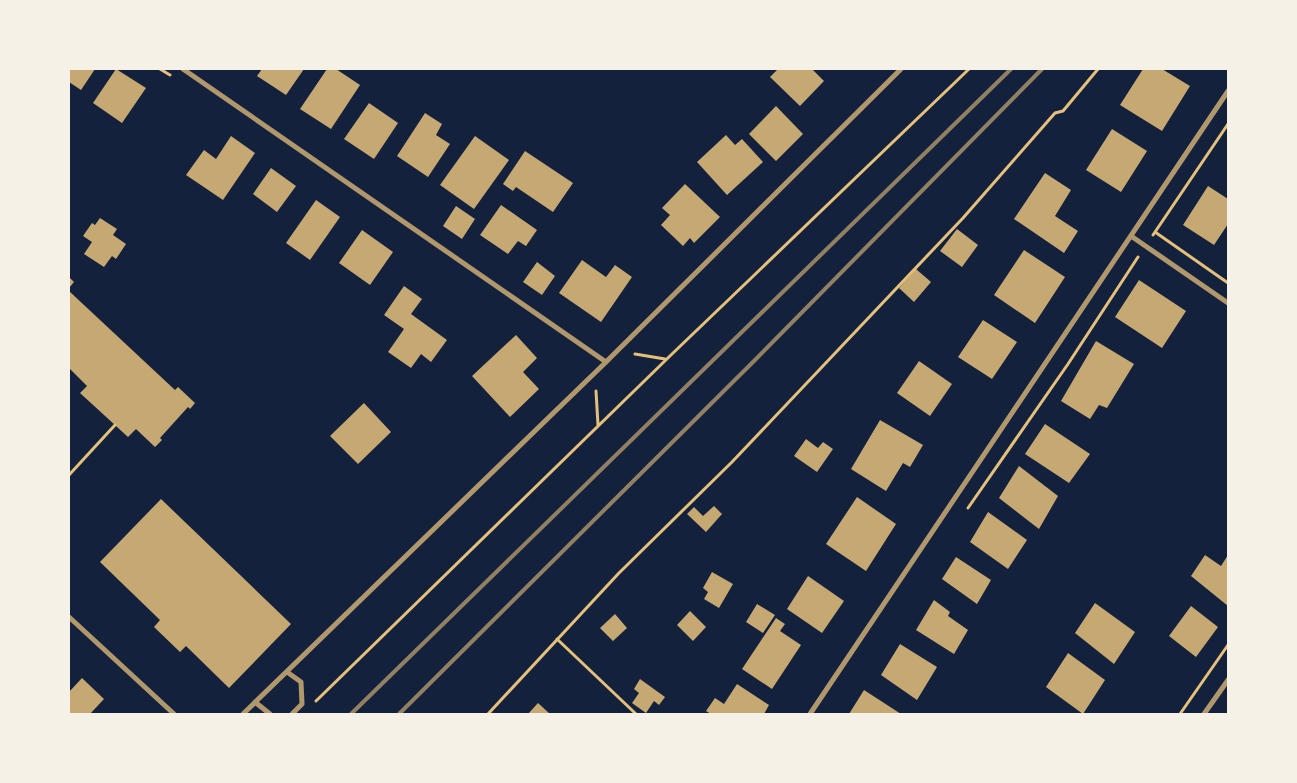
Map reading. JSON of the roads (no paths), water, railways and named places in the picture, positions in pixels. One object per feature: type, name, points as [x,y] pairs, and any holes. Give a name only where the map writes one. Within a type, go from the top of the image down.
[{"type":"street","points":[[183,69],[606,362]]},
{"type":"street","points":[[243,714],[606,362],[901,69]]},
{"type":"street","points":[[810,714],[1228,91]]},
{"type":"street","points":[[1131,236],[1228,304]]},
{"type":"street","points":[[69,616],[174,714]]},
{"type":"street","points":[[287,672],[301,682],[302,704],[292,714]]},
{"type":"street","points":[[1204,714],[1228,680]]},
{"type":"street","points":[[255,702],[270,714]]},
{"type":"railway","points":[[351,714],[1011,69]]},
{"type":"railway","points":[[399,714],[755,360],[1042,69]]}]
